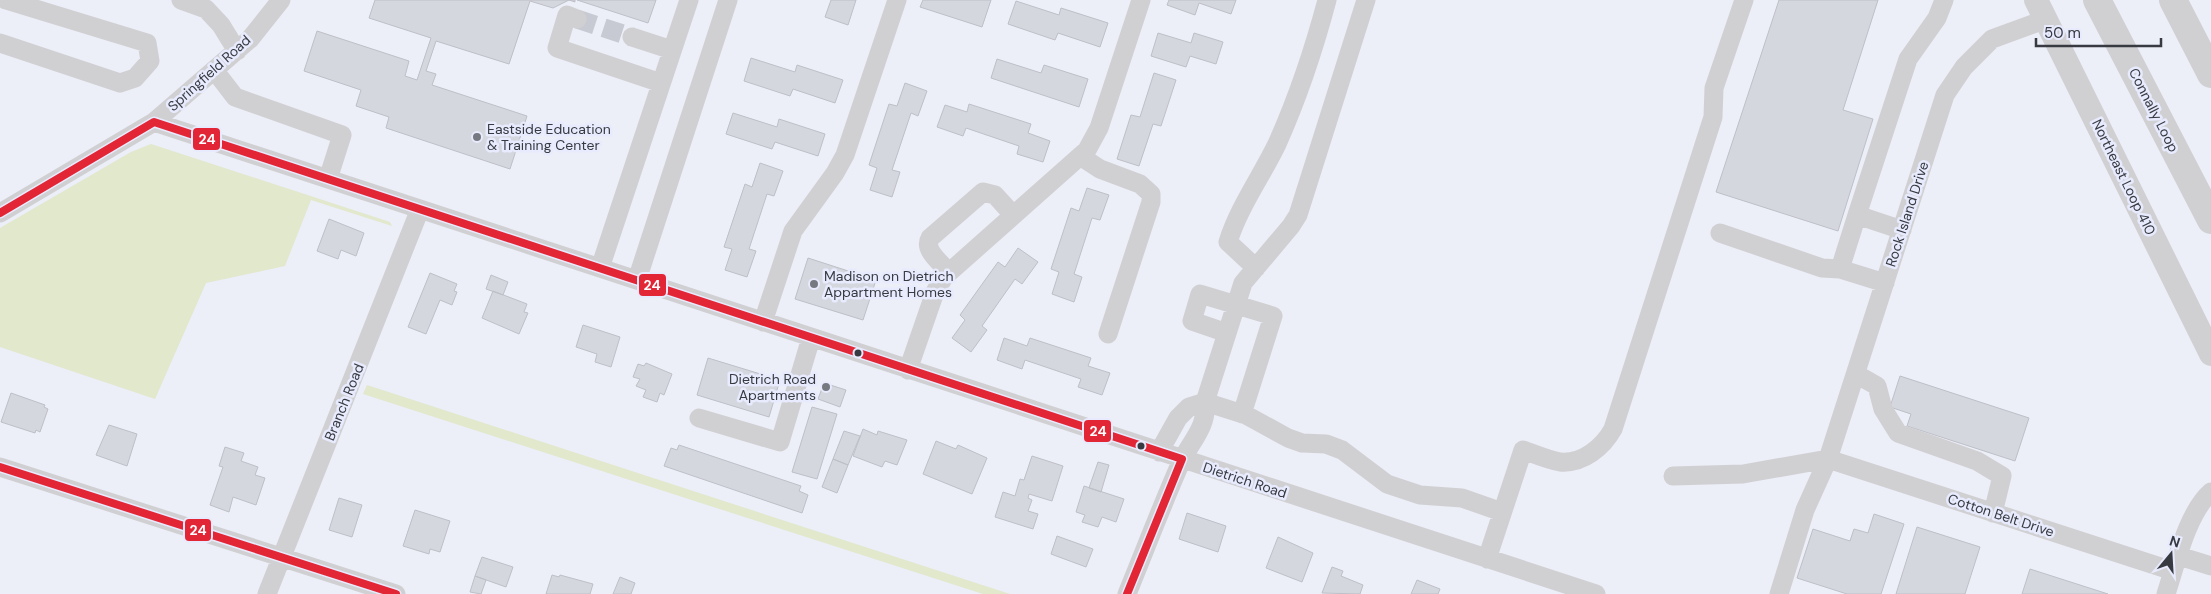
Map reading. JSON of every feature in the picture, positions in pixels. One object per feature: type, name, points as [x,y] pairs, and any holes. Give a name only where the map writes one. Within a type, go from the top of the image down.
[{"type":"highway","name":"Connally Loop","points":[[2097,0],[2211,220]]},
{"type":"highway","points":[[2173,0],[2211,74]]},
{"type":"main road","name":"Northeast Loop 410","points":[[2041,10],[2211,354]]},
{"type":"street","points":[[0,43],[120,83],[135,78],[150,61],[147,43],[6,0]]},
{"type":"street","points":[[181,0],[206,8],[221,25],[237,51]]},
{"type":"street","name":"Springfield Road","points":[[0,213],[154,122],[250,39],[281,0]]},
{"type":"street","points":[[600,268],[689,0]]},
{"type":"street","points":[[637,280],[728,0]]},
{"type":"street","points":[[763,322],[793,231],[835,173],[845,155],[897,0]]},
{"type":"street","points":[[908,370],[935,292],[944,277],[1087,150],[1099,128],[1141,0]]},
{"type":"street","points":[[1256,268],[1228,242],[1235,221],[1276,144],[1296,97],[1316,40],[1327,0]]},
{"type":"street","points":[[1127,594],[1182,460],[1198,436],[1206,412],[1205,402],[1242,283],[1291,226],[1298,215],[1366,0]]},
{"type":"street","points":[[1487,559],[1523,450],[1560,462],[1573,460],[1596,450],[1606,441],[1613,429],[1714,117],[1714,88],[1744,0]]},
{"type":"street","points":[[1840,269],[1908,58],[1937,18],[1944,0]]},
{"type":"street","name":"Rock Island Drive","points":[[1779,594],[1805,510],[1828,459],[1945,95],[1959,74],[1992,39],[2041,10]]},
{"type":"street","points":[[577,19],[567,15],[556,48],[661,83]]},
{"type":"street","points":[[632,37],[672,50]]},
{"type":"street","points":[[215,71],[235,97],[342,135],[328,179]]},
{"type":"street","name":"Dietrich Road","points":[[154,122],[1596,594]]},
{"type":"street","points":[[1080,156],[1100,169],[1140,184],[1151,194],[1151,202],[1108,334]]},
{"type":"street","points":[[949,272],[929,249],[928,242],[930,238],[983,192],[995,195],[1013,215]]},
{"type":"street","name":"Branch Road","points":[[267,594],[420,209]]},
{"type":"street","points":[[1857,215],[1902,230]]},
{"type":"street","points":[[1720,233],[1822,268],[1840,269],[1885,283]]},
{"type":"street","points":[[1227,333],[1192,322],[1200,294],[1273,316],[1242,414]]},
{"type":"street","points":[[699,418],[780,442],[812,338]]},
{"type":"street","points":[[1856,374],[1877,386],[1883,409],[1898,433],[1977,460],[2002,476],[1993,513]]},
{"type":"street","points":[[1159,452],[1178,418],[1189,407],[1205,402],[1242,414],[1288,438],[1302,443],[1326,444],[1342,450],[1387,484],[1420,495],[1462,498],[1502,512]]},
{"type":"street","points":[[1673,476],[1743,474],[1828,459]]},
{"type":"street","name":"Cotton Belt Drive","points":[[1828,459],[1993,513],[2176,564],[2211,566]]},
{"type":"street","points":[[0,467],[396,594]]},
{"type":"street","points":[[2166,594],[2192,521],[2202,500],[2211,492]]},
{"type":"green space","points":[[151,144],[390,222],[392,226],[311,200],[285,266],[206,283],[155,399],[0,347],[0,228],[131,152]]},
{"type":"green space","points":[[367,385],[1010,594],[983,594],[363,394]]},
{"type":"building","points":[[375,0],[569,0],[553,8],[530,1],[509,64],[436,41],[426,71],[436,74],[432,85],[527,116],[510,169],[386,128],[389,117],[356,106],[361,90],[304,71],[317,31],[409,61],[405,76],[417,80],[431,38],[369,18]]},
{"type":"building","points":[[577,0],[656,0],[648,23]]},
{"type":"building","points":[[831,0],[856,0],[848,25],[825,17]]},
{"type":"building","points":[[923,0],[991,0],[982,27],[920,7]]},
{"type":"building","points":[[1169,0],[1236,0],[1231,14],[1199,3],[1195,15],[1167,5]]},
{"type":"building","points":[[1779,0],[1878,0],[1843,110],[1873,119],[1838,231],[1716,192]]},
{"type":"building","points":[[1016,1],[1059,15],[1061,8],[1108,23],[1100,47],[1058,33],[1055,40],[1008,24]]},
{"type":"building","points":[[1158,33],[1191,43],[1194,33],[1223,42],[1216,64],[1190,56],[1186,67],[1151,56]]},
{"type":"building","points":[[751,58],[795,72],[797,65],[843,80],[835,103],[793,89],[790,96],[744,81]]},
{"type":"building","points":[[997,59],[1041,73],[1044,65],[1088,79],[1079,107],[991,78]]},
{"type":"building","points":[[1154,73],[1176,80],[1161,126],[1153,124],[1139,166],[1117,159],[1131,115],[1140,117]]},
{"type":"building","points":[[905,83],[927,91],[918,116],[911,113],[892,170],[900,172],[892,197],[870,190],[877,168],[869,165],[889,104],[897,106]]},
{"type":"building","points":[[969,104],[1031,124],[1028,133],[1050,141],[1043,162],[1017,154],[1019,146],[966,128],[963,136],[937,127],[945,105],[967,112]]},
{"type":"building","points":[[733,113],[777,127],[779,119],[825,134],[818,156],[775,142],[772,149],[726,134]]},
{"type":"building","points":[[760,163],[783,171],[774,196],[767,194],[749,249],[756,251],[747,277],[725,270],[732,249],[724,247],[745,184],[752,187]]},
{"type":"building","points":[[1087,188],[1109,195],[1100,220],[1092,218],[1074,274],[1082,277],[1074,302],[1052,294],[1059,272],[1051,269],[1071,208],[1079,211]]},
{"type":"building","points":[[329,219],[364,233],[356,256],[341,250],[338,259],[317,251]]},
{"type":"building","points":[[1018,248],[1038,262],[1022,284],[1015,279],[982,326],[987,330],[971,352],[952,338],[965,320],[960,315],[998,262],[1005,267]]},
{"type":"building","points":[[808,258],[876,280],[863,320],[795,299]]},
{"type":"building","points":[[430,273],[457,284],[454,291],[457,292],[452,305],[440,300],[426,334],[408,327]]},
{"type":"building","points":[[491,275],[508,282],[503,295],[486,289]]},
{"type":"building","points":[[493,291],[527,304],[524,312],[528,313],[519,334],[482,318]]},
{"type":"building","points":[[583,325],[620,337],[611,367],[595,362],[597,354],[576,347]]},
{"type":"building","points":[[1004,338],[1027,346],[1030,338],[1091,358],[1088,366],[1110,373],[1102,395],[1078,387],[1081,379],[1025,360],[1022,369],[997,360]]},
{"type":"building","points":[[708,358],[780,380],[769,417],[697,395]]},
{"type":"building","points":[[646,363],[672,374],[664,395],[660,393],[657,402],[643,397],[646,390],[636,386],[640,379],[633,377],[638,364],[644,366]]},
{"type":"building","points":[[1900,376],[2029,418],[2015,461],[1907,426],[1911,414],[1890,407]]},
{"type":"building","points":[[824,383],[846,390],[840,407],[818,399]]},
{"type":"building","points":[[11,393],[45,405],[44,407],[48,409],[40,432],[36,430],[35,433],[1,422]]},
{"type":"building","points":[[812,407],[837,414],[817,479],[792,472]]},
{"type":"building","points":[[109,425],[137,434],[127,466],[96,455]]},
{"type":"building","points":[[863,429],[877,435],[878,431],[907,440],[897,465],[885,461],[882,467],[853,456]]},
{"type":"building","points":[[844,431],[860,436],[848,465],[833,459]]},
{"type":"building","points":[[936,441],[956,449],[958,445],[987,458],[972,494],[923,474]]},
{"type":"building","points":[[679,445],[801,486],[799,491],[808,495],[802,513],[664,466],[671,448],[677,450]]},
{"type":"building","points":[[225,447],[244,453],[241,461],[258,467],[255,475],[265,478],[256,505],[233,497],[229,512],[210,505],[223,467],[219,466]]},
{"type":"building","points":[[1032,456],[1063,466],[1052,501],[1029,494],[1028,498],[1032,500],[1028,511],[1038,514],[1033,529],[995,517],[1003,492],[1015,496],[1020,479],[1024,480]]},
{"type":"building","points":[[833,459],[848,465],[837,493],[822,487]]},
{"type":"building","points":[[1098,462],[1109,465],[1101,492],[1089,488]]},
{"type":"building","points":[[1084,486],[1124,499],[1116,522],[1102,517],[1098,527],[1082,522],[1085,515],[1076,512]]},
{"type":"building","points":[[339,498],[362,505],[352,537],[329,530]]},
{"type":"building","points":[[415,510],[450,521],[440,552],[430,549],[429,554],[403,546]]},
{"type":"building","points":[[1187,513],[1226,526],[1218,552],[1179,539]]},
{"type":"building","points":[[1874,514],[1904,524],[1881,594],[1847,594],[1797,578],[1813,529],[1850,541],[1854,529],[1868,533]]},
{"type":"building","points":[[1917,527],[1980,547],[1965,594],[1896,594]]},
{"type":"building","points":[[1057,536],[1093,549],[1086,567],[1051,554]]},
{"type":"building","points":[[1278,537],[1313,553],[1302,582],[1266,568]]},
{"type":"building","points":[[482,557],[513,567],[506,587],[475,576]]},
{"type":"building","points":[[1332,567],[1343,571],[1341,576],[1363,585],[1360,594],[1322,593]]},
{"type":"building","points":[[2030,569],[2108,594],[2022,594]]},
{"type":"building","points":[[552,575],[559,577],[560,575],[593,584],[590,594],[546,594]]},
{"type":"building","points":[[475,576],[486,580],[481,594],[470,592]]},
{"type":"building","points":[[620,577],[635,583],[631,594],[613,594]]},
{"type":"building","points":[[1417,580],[1440,589],[1438,594],[1411,594]]},
{"type":"tunnel","points":[[577,19],[632,37]]},
{"type":"transit line","name":"24","points":[[0,213],[154,122],[1182,459],[1127,594]]},
{"type":"transit line","name":"24","points":[[0,467],[396,594]]},
{"type":"place","name":"Eastside Education & Training Center","points":[[477,137]]},
{"type":"place","name":"Madison on Dietrich Appartment Homes","points":[[814,284]]},
{"type":"place","name":"Dietrich Road Apartments","points":[[826,387]]}]
